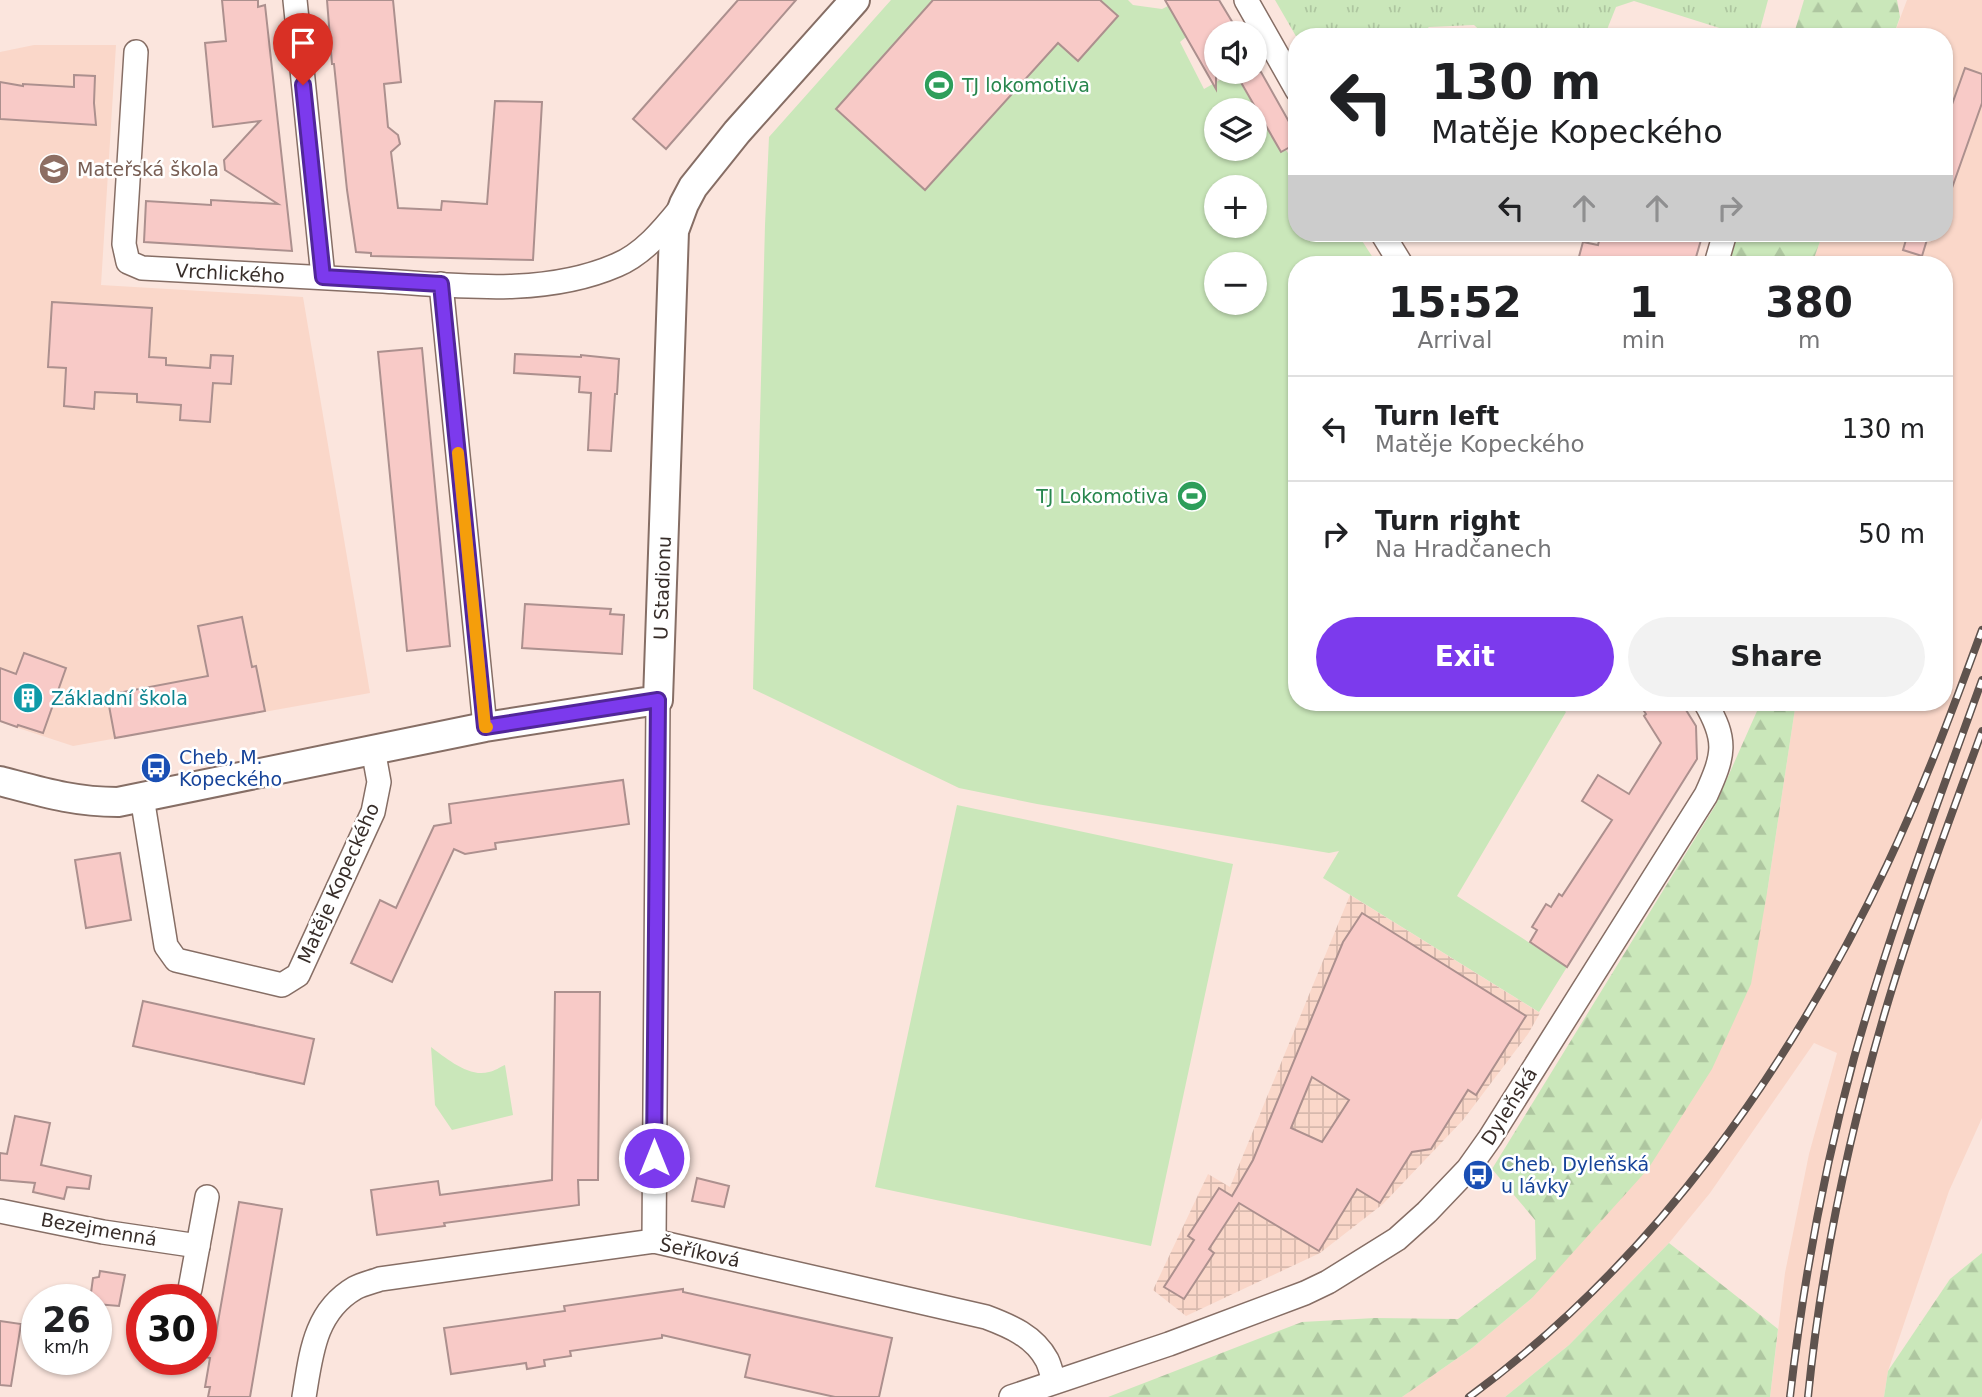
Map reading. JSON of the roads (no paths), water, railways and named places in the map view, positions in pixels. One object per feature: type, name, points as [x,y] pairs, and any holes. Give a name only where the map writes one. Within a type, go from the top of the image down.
[{"type":"street","points":[[295,0],[323,277]]},
{"type":"street","name":"U Stadionu","points":[[654,1241],[658,700],[674,232],[693,187],[737,132],[855,0]]},
{"type":"street","points":[[1246,0],[1288,73]]},
{"type":"street","name":"Vrchlického","points":[[136,52],[124,244],[128,262],[142,268],[516,287],[559,283],[619,265],[643,249],[684,204]]},
{"type":"street","points":[[441,284],[485,727]]},
{"type":"street","points":[[0,781],[68,799],[118,802],[485,727],[658,700]]},
{"type":"street","name":"Dyleňská","points":[[1011,1397],[1169,1344],[1306,1293],[1397,1240],[1443,1195],[1468,1169],[1490,1138],[1706,795],[1720,761],[1721,748],[1719,730],[1710,711]]},
{"type":"street","name":"Matěje Kopeckého","points":[[142,797],[166,946],[176,960],[282,985],[298,975],[373,813],[379,782],[373,749]]},
{"type":"street","points":[[191,1284],[207,1197]]},
{"type":"street","name":"Bezejmenná","points":[[0,1211],[198,1246]]},
{"type":"street","name":"Šeříková","points":[[304,1397],[314,1342],[323,1319],[338,1300],[357,1287],[380,1279],[654,1241],[986,1317],[1012,1326],[1030,1340],[1046,1360],[1054,1382]]},
{"type":"railway","points":[[1953,708],[1982,630]]},
{"type":"railway","points":[[1790,1397],[1816,1226],[1854,1058],[1898,915],[1982,680]]},
{"type":"railway","points":[[1469,1397],[1536,1344],[1598,1286],[1656,1223],[1710,1157],[1760,1088],[1806,1016],[1887,865],[1952,711]]},
{"type":"railway","points":[[1808,1397],[1828,1251],[1859,1107],[1896,976],[1982,731]]},
{"type":"place","name":"TJ lokomotiva","points":[[939,85]]},
{"type":"place","name":"Mateřská škola","points":[[54,169]]},
{"type":"place","name":"TJ Lokomotiva","points":[[1192,496]]},
{"type":"place","name":"Základní škola","points":[[28,698]]},
{"type":"place","name":"Cheb, M. Kopeckého","points":[[156,768]]},
{"type":"place","name":"Cheb, Dyleňská u lávky","points":[[1478,1175]]}]
